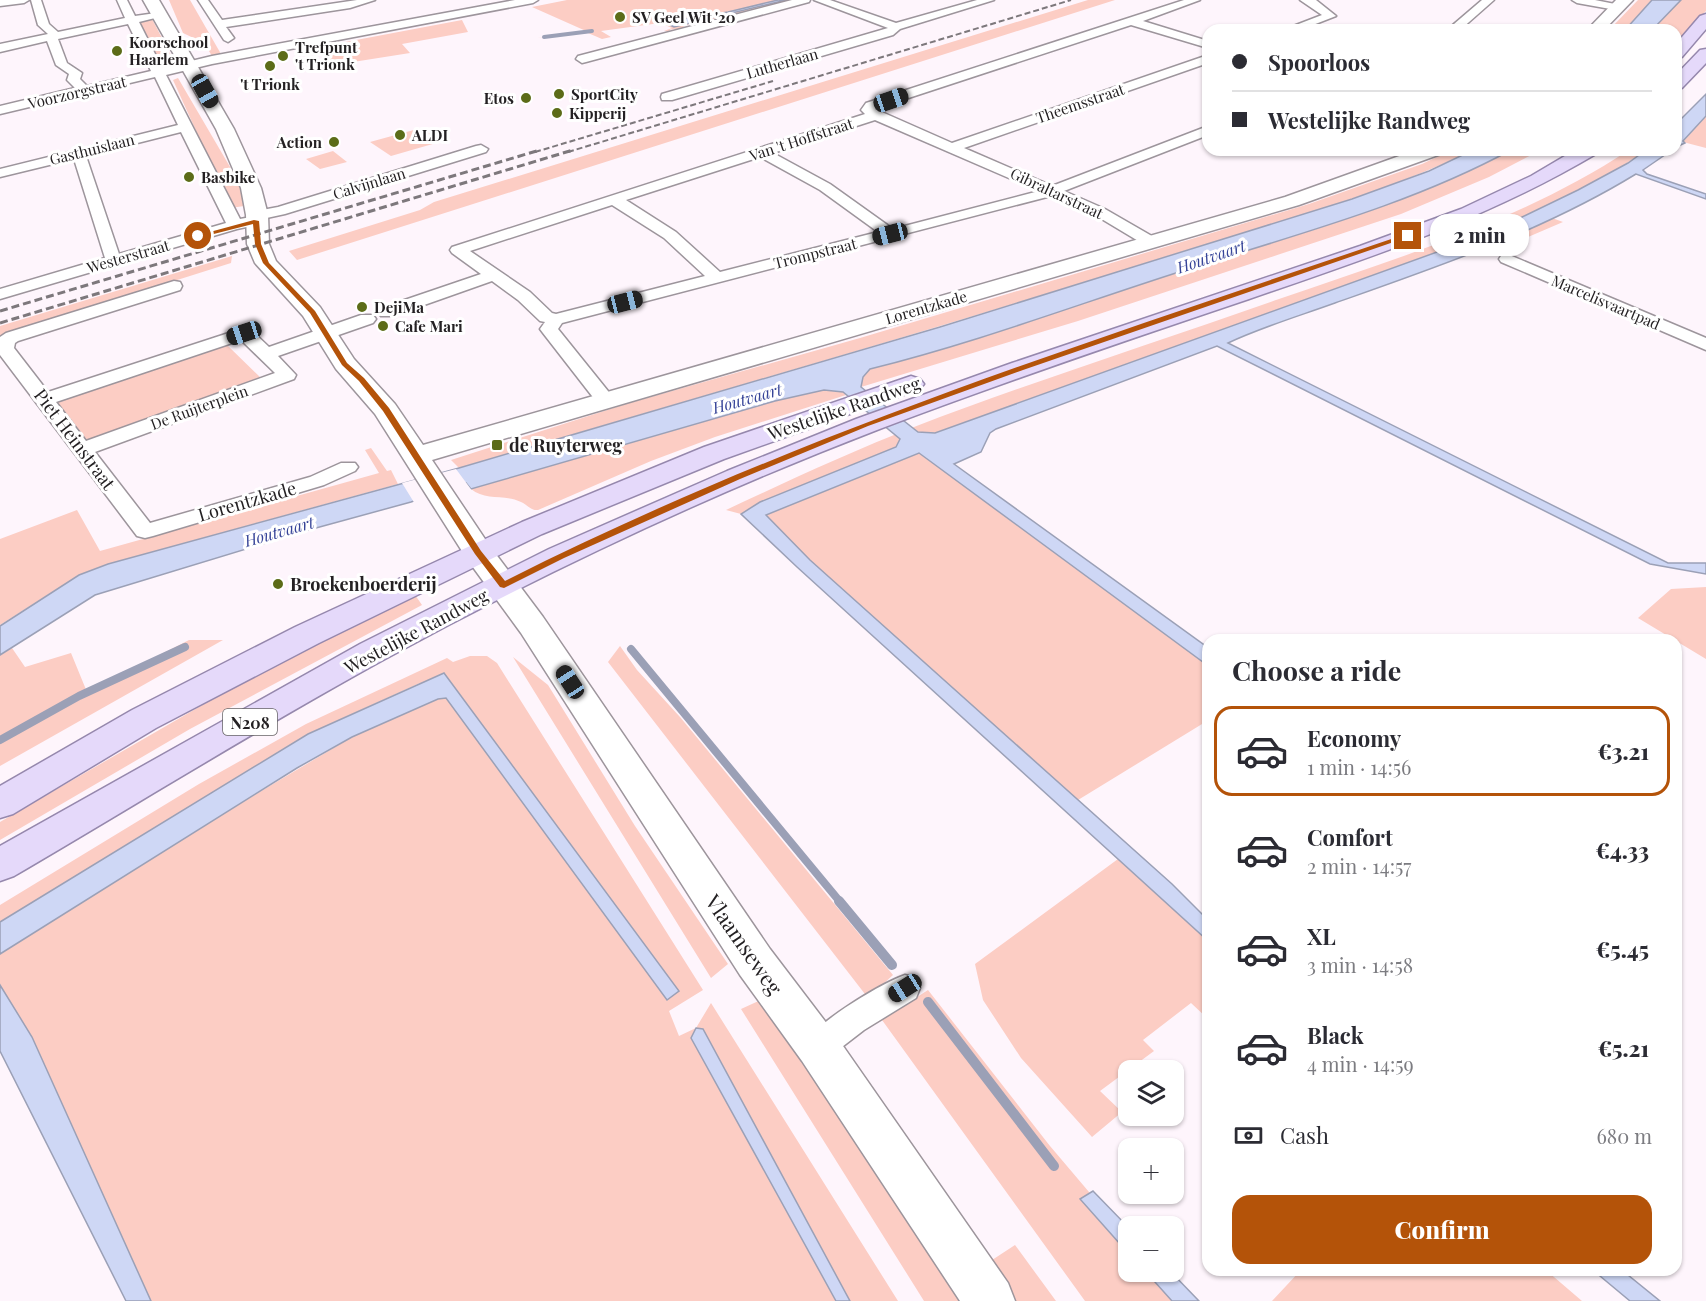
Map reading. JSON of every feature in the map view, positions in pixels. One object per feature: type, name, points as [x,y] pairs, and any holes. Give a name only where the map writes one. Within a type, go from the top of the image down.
[{"type":"main road","points":[[1682,45],[1706,19]]},
{"type":"main road","points":[[1682,78],[1706,54]]},
{"type":"main road","name":"Westelijke Randweg","points":[[0,804],[154,714],[307,635],[531,528],[714,453],[890,391],[1240,275],[1440,204],[1525,166],[1542,156]]},
{"type":"main road","name":"Westelijke Randweg","points":[[0,865],[372,652],[560,556],[737,477],[865,425],[1368,251],[1468,213],[1538,180],[1580,156]]},
{"type":"street","points":[[0,3],[24,0]]},
{"type":"street","points":[[36,0],[44,25],[54,34],[52,36],[62,65],[76,74],[73,80],[84,90]]},
{"type":"street","points":[[122,0],[235,225]]},
{"type":"street","points":[[205,0],[238,56]]},
{"type":"street","points":[[308,0],[323,10]]},
{"type":"street","points":[[219,24],[323,10],[370,0]]},
{"type":"street","name":"Voorzorgstraat","points":[[0,110],[238,56],[529,0]]},
{"type":"street","points":[[582,59],[806,0]]},
{"type":"street","points":[[819,0],[896,27]]},
{"type":"street","name":"Lutherlaan","points":[[667,97],[889,33],[896,27],[989,0]]},
{"type":"street","name":"Van 't Hoffstraat","points":[[494,275],[458,250],[869,117],[868,110],[871,106],[1195,0]]},
{"type":"street","points":[[1305,0],[1312,2],[1330,16],[1307,24]]},
{"type":"street","points":[[1467,0],[1487,2]]},
{"type":"street","points":[[1577,0],[1620,3]]},
{"type":"street","points":[[1460,24],[1487,2]]},
{"type":"street","points":[[1601,24],[1620,3]]},
{"type":"street","points":[[0,48],[131,18],[155,7]]},
{"type":"street","name":"Vlaamseweg","points":[[155,7],[225,129],[251,188],[266,263],[312,312],[327,332],[345,364],[386,410],[478,552],[549,650],[755,962],[818,1047],[990,1301]]},
{"type":"street","points":[[1132,21],[1202,43]]},
{"type":"street","name":"Theemsstraat","points":[[956,149],[1202,63]]},
{"type":"street","name":"Gibraltarstraat","points":[[869,117],[933,150],[956,149],[1054,191],[1101,213],[1151,242]]},
{"type":"street","name":"Gasthuislaan","points":[[0,173],[185,127]]},
{"type":"street","name":"Trompstraat","points":[[556,319],[1054,191],[1202,132]]},
{"type":"street","name":"Calvijnlaan","points":[[257,226],[280,211],[481,149]]},
{"type":"street","points":[[762,152],[806,174],[890,234]]},
{"type":"street","points":[[76,153],[81,158],[110,254],[116,260]]},
{"type":"street","name":"Lorentzkade","points":[[422,465],[511,430],[1292,201],[1417,156]]},
{"type":"street","points":[[615,200],[670,235],[717,278]]},
{"type":"street","name":"Westerstraat","points":[[0,294],[235,225],[257,226]]},
{"type":"street","name":"Marcelisvaartpad","points":[[1507,259],[1706,345]]},
{"type":"street","points":[[387,312],[494,275],[546,317],[556,319],[549,328],[606,401]]},
{"type":"street","points":[[2,349],[6,341],[12,337],[174,286]]},
{"type":"street","points":[[266,354],[367,319]]},
{"type":"street","name":"De Ruijterplein","points":[[45,399],[244,333],[287,375],[83,449]]},
{"type":"street","name":"Piet Heinstraat","points":[[2,349],[45,399],[145,531]]},
{"type":"street","name":"Lorentzkade","points":[[145,531],[317,481],[348,467]]},
{"type":"street","points":[[818,1047],[853,1020],[905,988]]},
{"type":"shaded area","points":[[169,0],[190,0],[221,54],[212,56],[204,43],[183,33]]},
{"type":"shaded area","name":"SV Geel Wit '20","points":[[567,0],[778,0],[727,12],[663,22],[674,27],[786,0],[791,1],[709,23],[704,20],[683,26],[687,29],[669,30],[672,32],[664,31],[672,28],[660,23],[601,31],[611,37],[602,39],[588,33],[536,38],[594,31],[586,31],[532,7]]},
{"type":"shaded area","points":[[1088,0],[1115,0],[297,260],[289,251],[420,210],[434,202]]},
{"type":"shaded area","points":[[1638,0],[1652,0],[1630,24],[1615,24]]},
{"type":"shaded area","points":[[1681,0],[1706,0],[1706,11],[1682,37],[1682,24],[1658,24]]},
{"type":"shaded area","points":[[152,19],[173,59],[158,62],[137,22]]},
{"type":"shaded area","points":[[462,20],[468,32],[402,44],[410,53],[334,65],[319,47]]},
{"type":"shaded area","points":[[178,78],[240,184],[244,206],[231,208],[173,80]]},
{"type":"shaded area","points":[[1706,116],[1706,148],[1683,142]]},
{"type":"shaded area","points":[[421,128],[443,141],[391,156],[370,142]]},
{"type":"shaded area","points":[[333,151],[347,162],[320,169],[306,159]]},
{"type":"shaded area","points":[[1439,156],[1460,156],[1356,197],[981,314],[459,468],[451,460],[626,404],[860,338],[1309,204]]},
{"type":"shaded area","points":[[1499,156],[1529,156],[1489,177],[1401,214],[1078,321],[861,387],[863,377],[870,369],[986,336],[1348,219],[1472,170]]},
{"type":"shaded area","points":[[1619,156],[1638,156],[1589,185],[1487,234],[896,447],[760,502],[741,514],[726,510],[866,446],[914,427],[1414,252],[1503,217],[1588,175]]},
{"type":"shaded area","points":[[1552,218],[1563,222],[1500,249],[1486,247]]},
{"type":"shaded area","points":[[232,256],[231,263],[0,336],[0,326]]},
{"type":"shaded area","points":[[226,344],[261,378],[87,441],[54,402]]},
{"type":"shaded area","points":[[824,390],[843,392],[846,395],[715,437],[651,461],[538,510],[533,510],[515,500],[482,495],[471,489],[775,401]]},
{"type":"shaded area","points":[[371,448],[387,471],[391,470],[398,484],[108,564],[79,575],[0,625],[0,539],[77,510],[100,551],[379,473],[365,450]]},
{"type":"shaded area","points":[[919,453],[1202,661],[1202,724],[1078,800],[810,560],[766,515]]},
{"type":"shaded area","points":[[1706,587],[1706,659],[1682,645],[1682,634],[1665,634],[1638,618],[1671,589]]},
{"type":"shaded area","points":[[413,592],[422,605],[190,729],[0,840],[0,822],[275,663]]},
{"type":"shaded area","points":[[189,640],[223,640],[0,766],[0,655],[12,648],[25,667],[71,653],[87,692]]},
{"type":"shaded area","points":[[620,646],[637,670],[680,717],[893,975],[868,998],[608,662]]},
{"type":"shaded area","points":[[470,656],[487,656],[497,663],[703,990],[669,1011],[679,1036],[696,1028],[711,1003],[898,1301],[850,1301],[703,1029],[691,1038],[836,1301],[149,1301],[0,989],[0,954],[226,812],[352,737],[420,683],[308,734],[0,922],[0,905],[199,784],[306,724],[447,658],[453,662]]},
{"type":"shaded area","points":[[513,657],[548,685],[635,826],[728,964],[711,978]]},
{"type":"shaded area","points":[[1118,859],[1202,935],[1202,1013],[1191,1003],[1143,1040],[1154,1051],[1142,1060],[1118,1060],[1118,1078],[1100,1091],[1118,1108],[1118,1115],[1092,1137],[1021,1058],[983,1000],[975,964]]},
{"type":"shaded area","points":[[928,990],[1050,1146],[1118,1226],[1118,1282],[1166,1282],[1182,1301],[1085,1301],[882,1020]]},
{"type":"shaded area","points":[[765,998],[969,1301],[924,1301],[741,1009]]},
{"type":"shaded area","points":[[1015,1245],[1056,1301],[1016,1301],[989,1262]]},
{"type":"shaded area","points":[[1295,1276],[1553,1276],[1582,1301],[1272,1301]]},
{"type":"water","points":[[786,0],[674,27],[663,22],[728,12]]},
{"type":"water","points":[[1652,0],[1681,0],[1658,24],[1630,24]]},
{"type":"water","points":[[1706,94],[1706,116],[1682,144],[1682,118]]},
{"type":"water","name":"Houtvaart","points":[[1460,156],[1499,156],[1472,170],[1390,204],[987,336],[870,369],[863,377],[861,387],[918,432],[935,433],[1487,234],[1578,190],[1638,156],[1663,156],[1643,170],[1647,174],[1706,194],[1706,199],[1636,174],[1564,213],[1489,246],[1228,343],[1668,563],[1706,563],[1706,574],[1650,564],[1217,346],[996,429],[990,433],[981,452],[954,464],[1202,643],[1202,661],[919,453],[766,515],[810,560],[1172,884],[1202,914],[1202,935],[741,514],[760,502],[896,447],[900,439],[843,392],[824,390],[775,401],[471,489],[466,483],[411,502],[305,531],[95,595],[0,655],[0,626],[79,575],[108,564],[459,468],[940,327],[1352,199],[1429,171]]},
{"type":"water","points":[[444,673],[679,991],[667,1000],[446,698],[438,699],[352,737],[297,768],[0,954],[0,922],[308,734]]},
{"type":"water","points":[[0,985],[32,1037],[151,1301],[126,1301],[0,1051]]},
{"type":"water","points":[[696,1028],[703,1029],[850,1301],[836,1301],[691,1038]]},
{"type":"water","points":[[1093,1191],[1118,1217],[1118,1242],[1080,1199]]},
{"type":"water","points":[[1600,1276],[1629,1276],[1660,1301],[1630,1301]]},
{"type":"water","points":[[1155,1282],[1181,1282],[1199,1301],[1172,1301]]},
{"type":"pier","points":[[456,469],[473,492],[469,492],[465,486],[415,504],[402,483]]},
{"type":"waterway","points":[[544,37],[592,31]]},
{"type":"waterway","points":[[0,740],[79,696],[185,647]]},
{"type":"waterway","points":[[631,649],[841,903]]},
{"type":"waterway","points":[[839,901],[892,965]]},
{"type":"waterway","points":[[928,1002],[1054,1166]]},
{"type":"railway","points":[[568,152],[1071,0]]},
{"type":"railway","points":[[535,152],[773,81]]},
{"type":"railway","points":[[0,311],[540,150]]},
{"type":"railway","points":[[0,323],[573,150]]},
{"type":"place","name":"SV Geel Wit '20","points":[[620,17]]},
{"type":"place","name":"Koorschool Haarlem","points":[[117,51]]},
{"type":"place","name":"Trefpunt 't Trionk","points":[[283,56]]},
{"type":"place","name":"'t Trionk","points":[[270,66]]},
{"type":"place","name":"SportCity","points":[[559,94]]},
{"type":"place","name":"Etos","points":[[526,98]]},
{"type":"place","name":"Kipperij","points":[[557,113]]},
{"type":"place","name":"ALDI","points":[[400,135]]},
{"type":"place","name":"Action","points":[[334,142]]},
{"type":"place","name":"Basbike","points":[[189,177]]},
{"type":"place","name":"DejiMa","points":[[362,307]]},
{"type":"place","name":"Cafe Mari","points":[[383,326]]},
{"type":"place","name":"de Ruyterweg","points":[[497,445]]},
{"type":"place","name":"Broekenboerderij","points":[[278,584]]},
{"type":"route","points":[[198,236],[256,221],[258,244],[266,263],[321,322],[345,364],[386,410],[478,552],[504,585],[560,556],[737,477],[865,425],[1021,368],[1408,236]]}]
